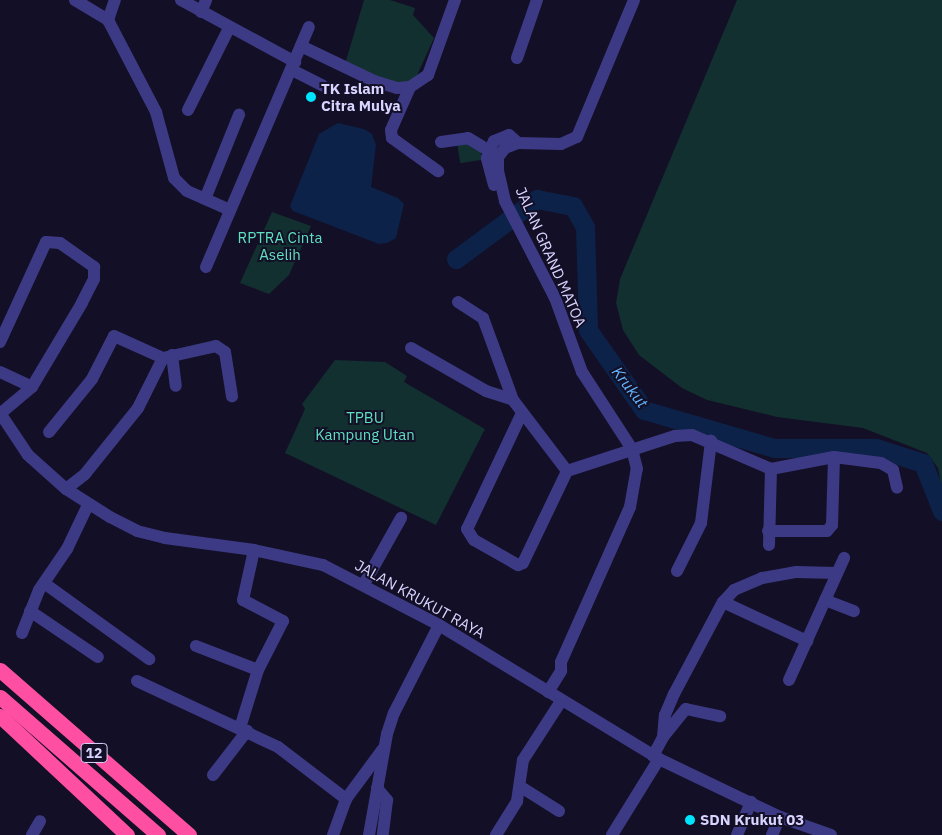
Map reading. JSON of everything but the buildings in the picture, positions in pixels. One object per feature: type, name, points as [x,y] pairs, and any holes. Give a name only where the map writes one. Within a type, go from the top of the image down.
[{"type":"highway","name":"12","points":[[0,670],[189,835]]},
{"type":"highway","name":"12","points":[[0,698],[158,835]]},
{"type":"highway","points":[[0,716],[127,835]]},
{"type":"street","points":[[75,0],[108,20],[156,112],[174,178],[187,191],[230,210]]},
{"type":"street","points":[[108,20],[115,0]]},
{"type":"street","points":[[181,0],[204,6],[229,28],[294,66],[322,85]]},
{"type":"street","points":[[302,46],[374,81],[397,88],[410,87],[428,75],[455,0]]},
{"type":"street","points":[[517,58],[537,0]]},
{"type":"street","points":[[505,201],[492,182],[488,158],[494,141],[509,135],[518,143],[561,144],[577,137],[629,1]]},
{"type":"street","points":[[206,267],[294,66],[309,27]]},
{"type":"street","points":[[188,110],[229,28]]},
{"type":"street","points":[[410,87],[391,130],[392,138],[438,171]]},
{"type":"street","points":[[205,199],[239,115]]},
{"type":"street","points":[[441,142],[468,138],[490,151]]},
{"type":"street","name":"JALAN GRAND MATOA","points":[[518,143],[504,148],[498,157],[498,171],[505,201],[555,298],[582,372],[632,449],[637,469],[630,506],[561,662],[561,671],[544,690]]},
{"type":"street","points":[[0,342],[46,242],[60,243],[94,267],[94,279],[82,303],[32,387],[0,413]]},
{"type":"street","points":[[458,302],[483,318],[513,400],[521,415],[567,471]]},
{"type":"street","points":[[49,432],[92,379],[114,336],[167,357],[216,346],[226,352],[232,396]]},
{"type":"street","points":[[412,348],[486,391],[513,400]]},
{"type":"street","points":[[167,357],[176,386]]},
{"type":"street","points":[[66,489],[85,474],[138,408],[167,357]]},
{"type":"street","points":[[0,372],[32,387]]},
{"type":"street","name":"JALAN KRUKUT RAYA","points":[[0,413],[28,455],[66,489],[88,505],[137,531],[165,538],[254,550],[309,561],[364,584],[439,625],[656,758],[780,817],[831,835]]},
{"type":"street","points":[[521,415],[467,529],[474,540],[518,565],[523,563],[567,471],[632,449],[684,435],[711,441],[771,469],[834,457],[888,465],[895,475],[898,488]]},
{"type":"street","points":[[677,571],[701,523],[711,441]]},
{"type":"street","points":[[768,531],[827,531],[832,525],[834,457]]},
{"type":"street","points":[[769,545],[771,469]]},
{"type":"street","points":[[22,633],[30,611],[44,583],[67,548],[88,505]]},
{"type":"street","points":[[364,584],[401,518]]},
{"type":"street","points":[[213,775],[244,729],[258,670],[283,621],[243,600],[254,550]]},
{"type":"street","points":[[789,680],[844,558]]},
{"type":"street","points":[[612,835],[656,758],[662,738],[664,715],[723,602],[734,590],[762,578],[796,572],[837,573]]},
{"type":"street","points":[[44,583],[149,659]]},
{"type":"street","points":[[825,600],[854,611]]},
{"type":"street","points":[[723,602],[807,641]]},
{"type":"street","points":[[30,611],[98,657]]},
{"type":"street","points":[[369,835],[385,746],[394,714],[439,625]]},
{"type":"street","points":[[196,646],[258,670]]},
{"type":"street","points":[[137,680],[244,729],[278,747],[346,799]]},
{"type":"street","points":[[496,835],[517,801],[521,787],[523,760],[562,701]]},
{"type":"street","points":[[662,738],[686,708],[720,716]]},
{"type":"street","points":[[334,835],[346,799],[385,746]]},
{"type":"street","points":[[521,787],[559,811]]},
{"type":"street","points":[[377,788],[387,800],[383,835]]},
{"type":"street","points":[[737,835],[751,802]]},
{"type":"street","points":[[772,835],[780,817]]},
{"type":"street","points":[[32,835],[40,821]]},
{"type":"green space","points":[[364,0],[390,0],[415,8],[413,15],[434,38],[409,93],[345,64]]},
{"type":"green space","points":[[737,0],[942,0],[942,489],[938,468],[927,453],[863,428],[777,417],[707,400],[682,388],[639,355],[623,330],[616,303],[620,279]]},
{"type":"green space","points":[[479,141],[482,160],[460,163],[457,144]]},
{"type":"green space","name":"RPTRA Cinta Aselih","points":[[272,212],[311,226],[289,275],[269,294],[240,283]]},
{"type":"green space","name":"TPBU Kampung Utan","points":[[335,360],[385,362],[407,376],[404,382],[485,429],[436,525],[285,453],[305,409],[302,404]]},
{"type":"water","points":[[338,123],[364,129],[372,134],[376,145],[371,187],[398,198],[404,204],[396,238],[387,243],[379,244],[293,211],[290,206],[319,134]]},
{"type":"waterway","name":"Krukut","points":[[456,259],[537,199],[573,206],[585,227],[588,330],[644,410],[774,448],[876,448],[923,463],[942,511]]},
{"type":"place","name":"TK Islam Citra Mulya","points":[[311,97]]},
{"type":"place","name":"SDN Krukut 03","points":[[690,820]]}]
